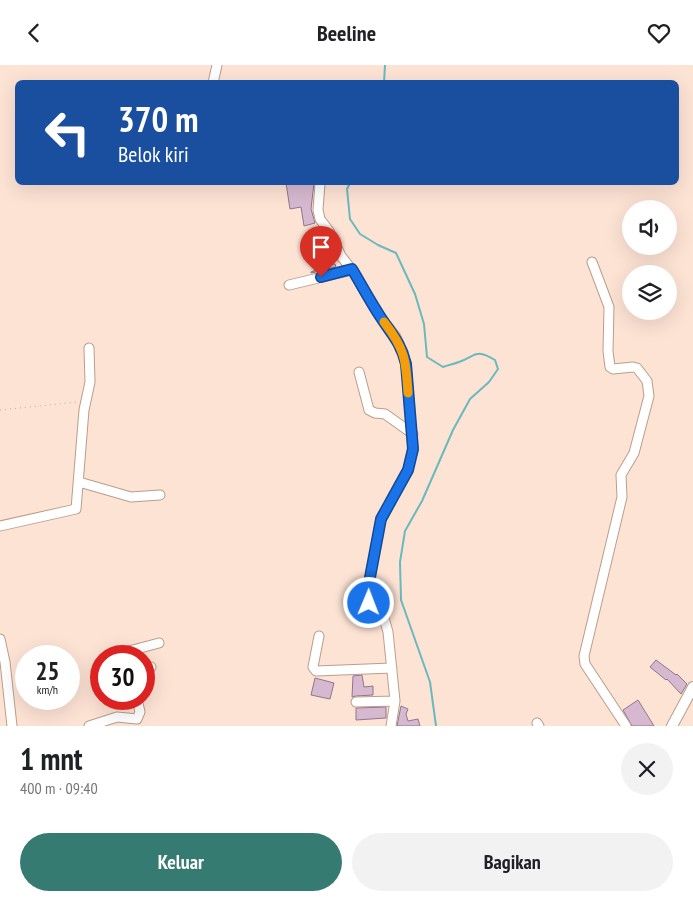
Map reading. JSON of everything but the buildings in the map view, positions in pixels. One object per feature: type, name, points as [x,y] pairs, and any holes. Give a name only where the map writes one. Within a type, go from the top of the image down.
[{"type":"main road","points":[[672,726],[693,687]]},
{"type":"street","points":[[214,80],[217,65]]},
{"type":"street","points":[[320,185],[318,210],[320,219],[378,313],[396,337],[406,364],[413,449],[408,470],[381,519],[367,593],[369,603],[384,618],[388,632],[395,701],[391,726]]},
{"type":"street","points":[[592,261],[609,307],[608,351],[610,367],[613,369],[637,368],[647,381],[649,396],[634,453],[620,475],[622,497],[584,656],[585,664],[626,726]]},
{"type":"street","points":[[289,285],[352,269]]},
{"type":"street","points":[[0,526],[73,511],[76,506],[86,402],[90,382],[89,348]]},
{"type":"street","points":[[359,372],[369,410],[385,414],[413,434]]},
{"type":"street","points":[[79,482],[131,497],[160,495]]},
{"type":"street","points":[[320,636],[313,667],[316,671],[392,668]]},
{"type":"street","points":[[0,639],[5,662],[12,726]]},
{"type":"street","points":[[152,645],[159,643]]},
{"type":"street","points":[[356,702],[395,701]]},
{"type":"street","points":[[89,726],[117,717],[136,719],[140,710]]},
{"type":"path","points":[[0,410],[86,402]]},
{"type":"waterway","points":[[384,80],[385,65]]},
{"type":"waterway","points":[[349,185],[347,189],[350,219],[360,234],[396,253],[415,294],[424,324],[427,357],[443,367],[476,354],[483,354],[495,360],[498,369],[489,382],[470,399],[453,430],[422,501],[405,531],[400,562],[401,600],[430,682],[436,726]]},
{"type":"slow traffic","points":[[384,322],[396,337],[403,352],[406,364],[408,393]]},
{"type":"route","points":[[321,277],[352,269],[378,313],[396,337],[406,364],[413,449],[408,470],[381,519],[367,593],[369,603]]}]
